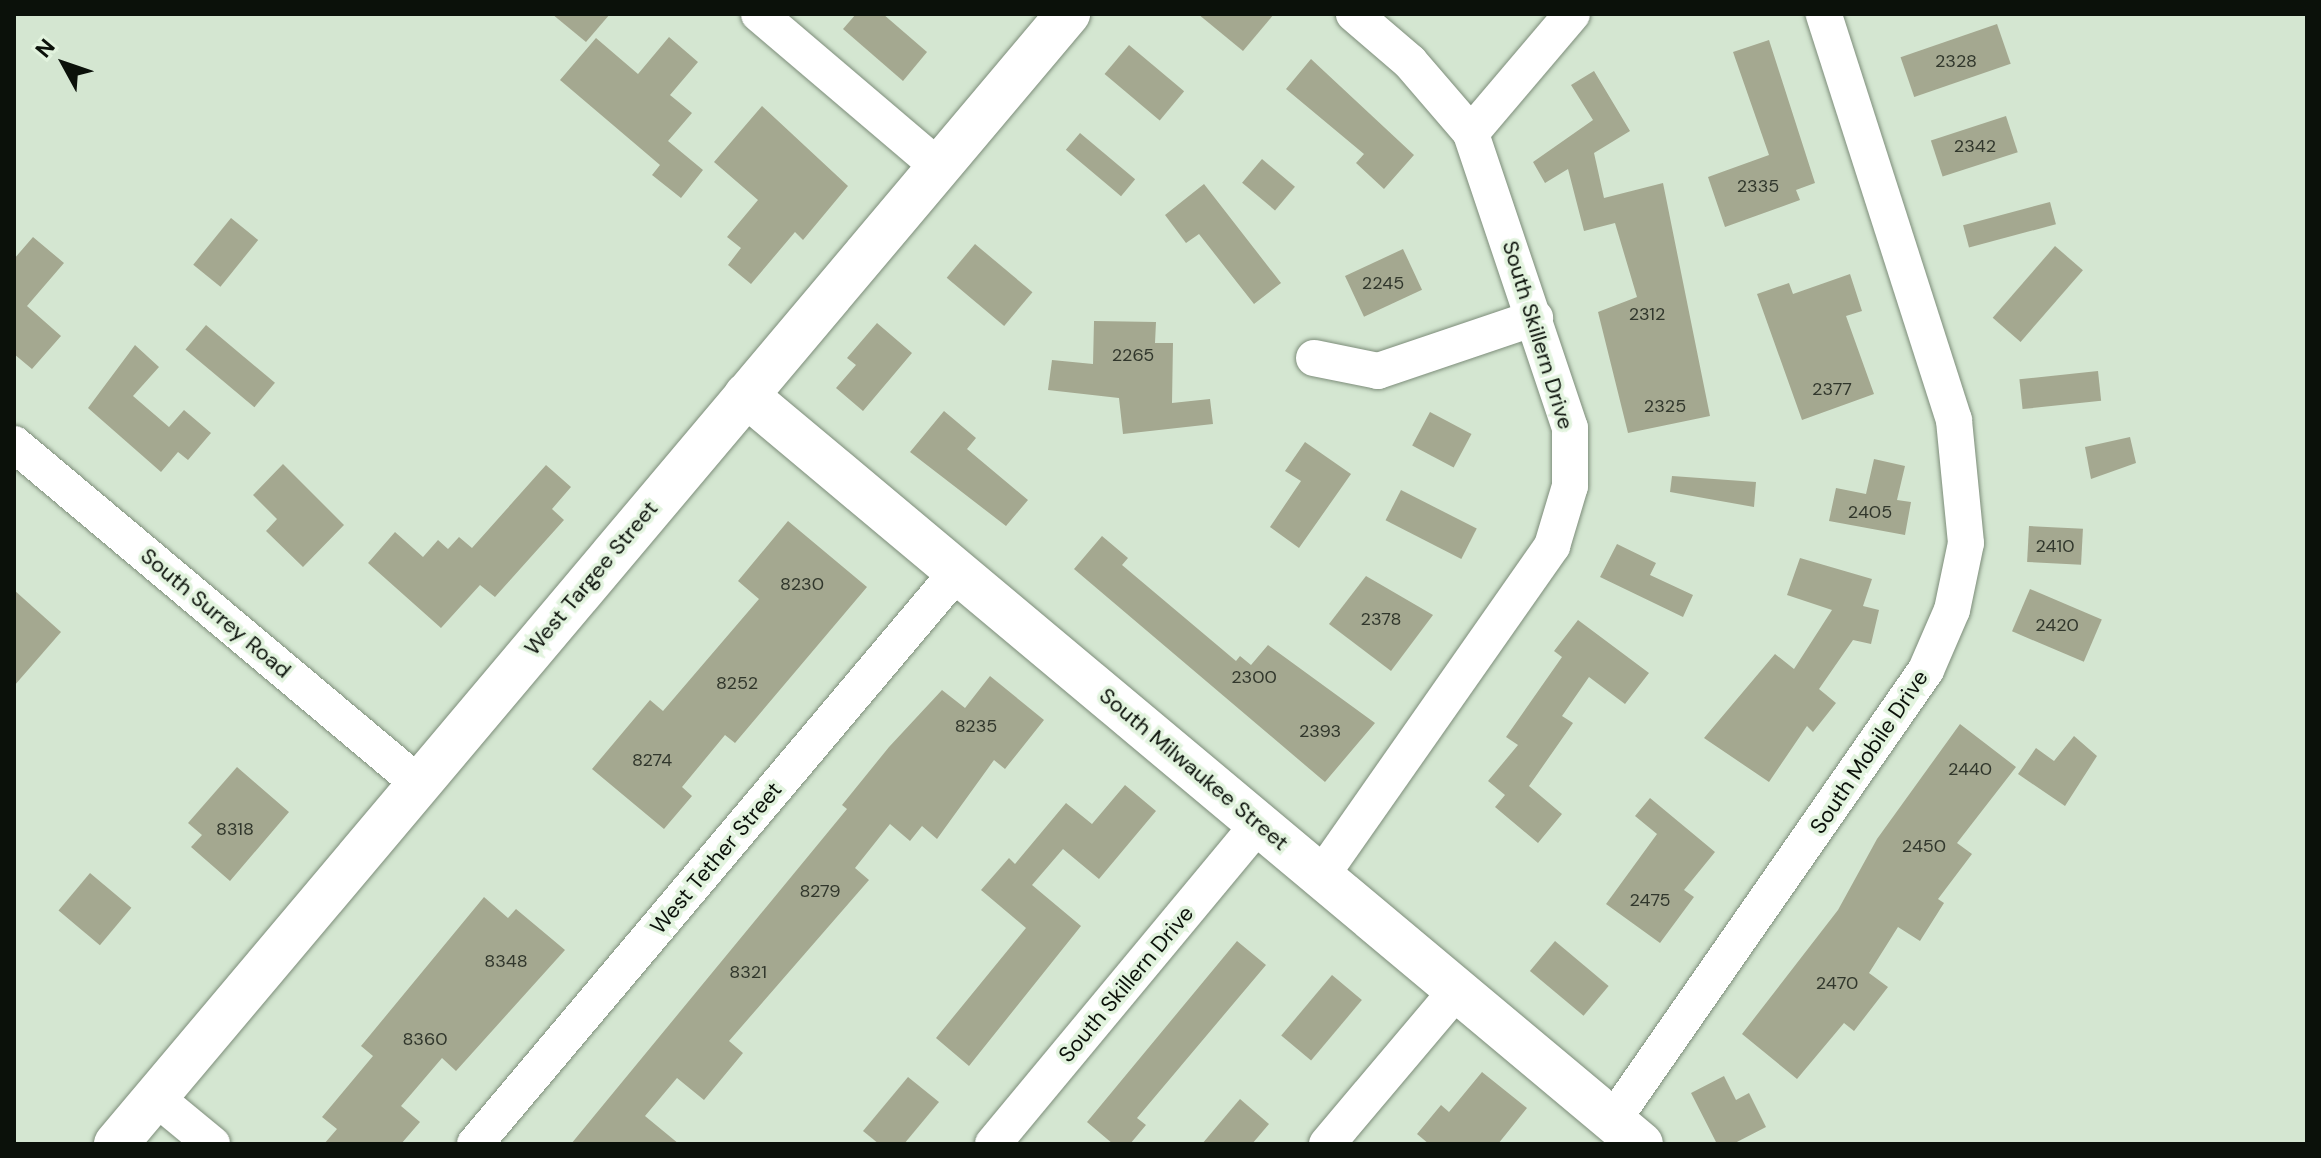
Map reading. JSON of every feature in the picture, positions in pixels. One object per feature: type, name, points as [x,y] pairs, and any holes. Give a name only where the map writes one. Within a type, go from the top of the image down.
[{"type":"street","points":[[759,14],[939,167]]},
{"type":"street","name":"West Targee Street","points":[[116,1144],[1068,14]]},
{"type":"street","name":"South Skillern Drive","points":[[1321,876],[1552,546],[1570,486],[1570,428],[1471,133],[1410,62],[1354,14]]},
{"type":"street","points":[[1471,133],[1572,14]]},
{"type":"street","name":"South Mobile Drive","points":[[1627,1132],[1926,670],[1952,610],[1966,543],[1954,420],[1824,14]]},
{"type":"street","points":[[1314,358],[1378,371],[1535,318]]},
{"type":"street","name":"South Milwaukee Street","points":[[746,395],[1627,1132]]},
{"type":"street","name":"South Surrey Road","points":[[14,444],[418,783]]},
{"type":"street","name":"West Tether Street","points":[[475,1144],[957,572]]},
{"type":"street","name":"South Skillern Drive","points":[[993,1144],[1259,824]]},
{"type":"street","points":[[1327,1144],[1457,990]]},
{"type":"street","points":[[155,1097],[212,1144]]},
{"type":"building","points":[[552,14],[610,14],[586,42]]},
{"type":"building","points":[[856,14],[883,14],[927,52],[903,81],[843,29]]},
{"type":"building","points":[[1198,14],[1274,14],[1243,51]]},
{"type":"building","points":[[1997,24],[2011,64],[1914,97],[1901,57]]},
{"type":"building","points":[[669,37],[698,62],[670,95],[692,113],[668,141],[703,170],[681,198],[652,175],[660,165],[560,80],[596,38],[638,74]]},
{"type":"building","points":[[1769,40],[1815,183],[1796,190],[1800,200],[1725,227],[1708,177],[1769,155],[1733,52]]},
{"type":"building","points":[[1129,45],[1184,91],[1160,120],[1105,74]]},
{"type":"building","points":[[1311,59],[1414,155],[1384,189],[1356,163],[1364,154],[1286,89]]},
{"type":"building","points":[[1594,71],[1630,131],[1594,153],[1604,198],[1663,183],[1710,416],[1628,433],[1598,312],[1637,297],[1615,223],[1584,231],[1568,169],[1545,183],[1533,162],[1593,120],[1571,85]]},
{"type":"building","points":[[762,106],[848,186],[803,240],[795,232],[751,284],[728,265],[741,248],[727,237],[758,200],[714,162]]},
{"type":"building","points":[[2006,116],[2018,152],[1943,177],[1931,140]]},
{"type":"building","points":[[1080,133],[1135,179],[1121,196],[1066,150]]},
{"type":"building","points":[[1262,159],[1295,187],[1275,210],[1242,183]]},
{"type":"building","points":[[1204,184],[1281,283],[1254,304],[1199,234],[1186,243],[1165,215]]},
{"type":"building","points":[[2050,202],[2056,224],[1969,248],[1963,225]]},
{"type":"building","points":[[231,218],[258,240],[220,287],[193,265]]},
{"type":"building","points":[[33,237],[64,263],[27,306],[61,336],[32,369],[14,354],[14,259]]},
{"type":"building","points":[[975,244],[1032,292],[1004,326],[947,278]]},
{"type":"building","points":[[2055,246],[2083,270],[2021,342],[1993,318]]},
{"type":"building","points":[[1403,249],[1422,290],[1364,317],[1345,276]]},
{"type":"building","points":[[1850,274],[1862,311],[1846,316],[1874,394],[1802,420],[1757,294],[1789,283],[1793,294]]},
{"type":"building","points":[[1094,321],[1156,322],[1155,343],[1173,343],[1172,403],[1210,399],[1213,424],[1123,434],[1119,398],[1048,390],[1052,360],[1093,364]]},
{"type":"building","points":[[877,323],[912,353],[863,411],[836,388],[856,365],[847,358]]},
{"type":"building","points":[[206,325],[275,383],[254,407],[185,350]]},
{"type":"building","points":[[135,345],[159,367],[133,396],[169,427],[184,410],[211,433],[188,460],[178,452],[161,472],[88,408]]},
{"type":"building","points":[[2098,371],[2101,401],[2023,409],[2019,379]]},
{"type":"building","points":[[944,411],[976,438],[967,449],[1028,500],[1006,526],[910,452]]},
{"type":"building","points":[[1430,412],[1471,434],[1454,468],[1412,446]]},
{"type":"building","points":[[2130,437],[2136,463],[2091,479],[2085,447]]},
{"type":"building","points":[[1305,442],[1351,474],[1299,548],[1270,527],[1301,481],[1285,471]]},
{"type":"building","points":[[1874,459],[1905,466],[1897,500],[1911,502],[1905,535],[1829,521],[1836,488],[1866,494]]},
{"type":"building","points":[[283,464],[344,525],[303,567],[266,531],[277,519],[253,495]]},
{"type":"building","points":[[546,465],[571,487],[552,509],[564,520],[495,597],[480,585],[441,628],[368,563],[395,532],[423,557],[438,540],[448,549],[459,537],[472,548]]},
{"type":"building","points":[[1672,476],[1756,482],[1754,507],[1670,492]]},
{"type":"building","points":[[1401,490],[1477,529],[1461,559],[1386,520]]},
{"type":"building","points":[[788,521],[867,587],[735,743],[725,735],[682,787],[692,796],[664,829],[592,769],[650,700],[663,711],[759,599],[738,581]]},
{"type":"building","points":[[2029,526],[2083,529],[2081,565],[2027,562]]},
{"type":"building","points":[[1102,536],[1128,558],[1122,565],[1236,661],[1240,656],[1251,665],[1268,645],[1375,723],[1325,782],[1074,569]]},
{"type":"building","points":[[1617,544],[1656,563],[1650,575],[1693,595],[1683,617],[1600,577]]},
{"type":"building","points":[[1800,558],[1872,579],[1863,606],[1879,610],[1871,644],[1853,640],[1819,689],[1836,703],[1813,732],[1807,726],[1769,782],[1704,738],[1775,654],[1794,669],[1832,610],[1787,595]]},
{"type":"building","points":[[1366,576],[1433,615],[1391,671],[1329,624]]},
{"type":"building","points":[[2030,589],[2102,619],[2084,662],[2012,631]]},
{"type":"building","points":[[14,590],[61,632],[14,686]]},
{"type":"building","points":[[1578,620],[1649,673],[1625,704],[1589,677],[1562,716],[1573,723],[1529,786],[1562,814],[1538,843],[1495,807],[1505,795],[1488,781],[1518,745],[1506,737],[1562,657],[1554,651]]},
{"type":"building","points":[[990,676],[1044,720],[1005,769],[994,760],[937,839],[922,826],[910,841],[890,824],[855,868],[869,880],[729,1041],[743,1053],[704,1100],[677,1078],[645,1116],[679,1144],[571,1144],[847,809],[842,805],[889,747],[942,690],[965,708]]},
{"type":"building","points":[[1960,724],[2016,767],[1957,843],[1972,854],[1938,899],[1944,903],[1920,941],[1898,927],[1869,973],[1888,987],[1854,1031],[1844,1023],[1797,1079],[1742,1034],[1838,910],[1877,839]]},
{"type":"building","points":[[2074,736],[2097,756],[2065,806],[2018,774],[2036,748],[2054,761]]},
{"type":"building","points":[[237,767],[289,812],[230,881],[191,847],[202,835],[188,823]]},
{"type":"building","points":[[1125,785],[1156,811],[1099,879],[1063,849],[1032,885],[1081,926],[969,1066],[936,1038],[1026,928],[981,890],[1009,858],[1015,864],[1066,803],[1092,824]]},
{"type":"building","points":[[1650,798],[1715,852],[1684,890],[1694,897],[1660,943],[1606,904],[1657,834],[1635,816]]},
{"type":"building","points":[[90,873],[131,908],[100,945],[59,911]]},
{"type":"building","points":[[484,897],[508,918],[516,909],[565,950],[456,1071],[442,1058],[401,1106],[420,1122],[401,1144],[324,1144],[337,1129],[322,1117],[373,1056],[361,1046]]},
{"type":"building","points":[[1237,941],[1266,965],[1137,1118],[1146,1125],[1130,1144],[1113,1144],[1087,1122]]},
{"type":"building","points":[[1555,941],[1609,986],[1584,1016],[1530,971]]},
{"type":"building","points":[[1332,975],[1362,1000],[1311,1061],[1281,1036]]},
{"type":"building","points":[[1482,1072],[1527,1108],[1498,1144],[1429,1144],[1417,1134],[1441,1105],[1449,1112]]},
{"type":"building","points":[[1724,1076],[1736,1100],[1749,1093],[1766,1127],[1733,1144],[1717,1144],[1691,1093]]},
{"type":"building","points":[[908,1077],[939,1102],[904,1144],[879,1144],[863,1131]]},
{"type":"building","points":[[1240,1099],[1269,1124],[1252,1144],[1202,1144]]}]
